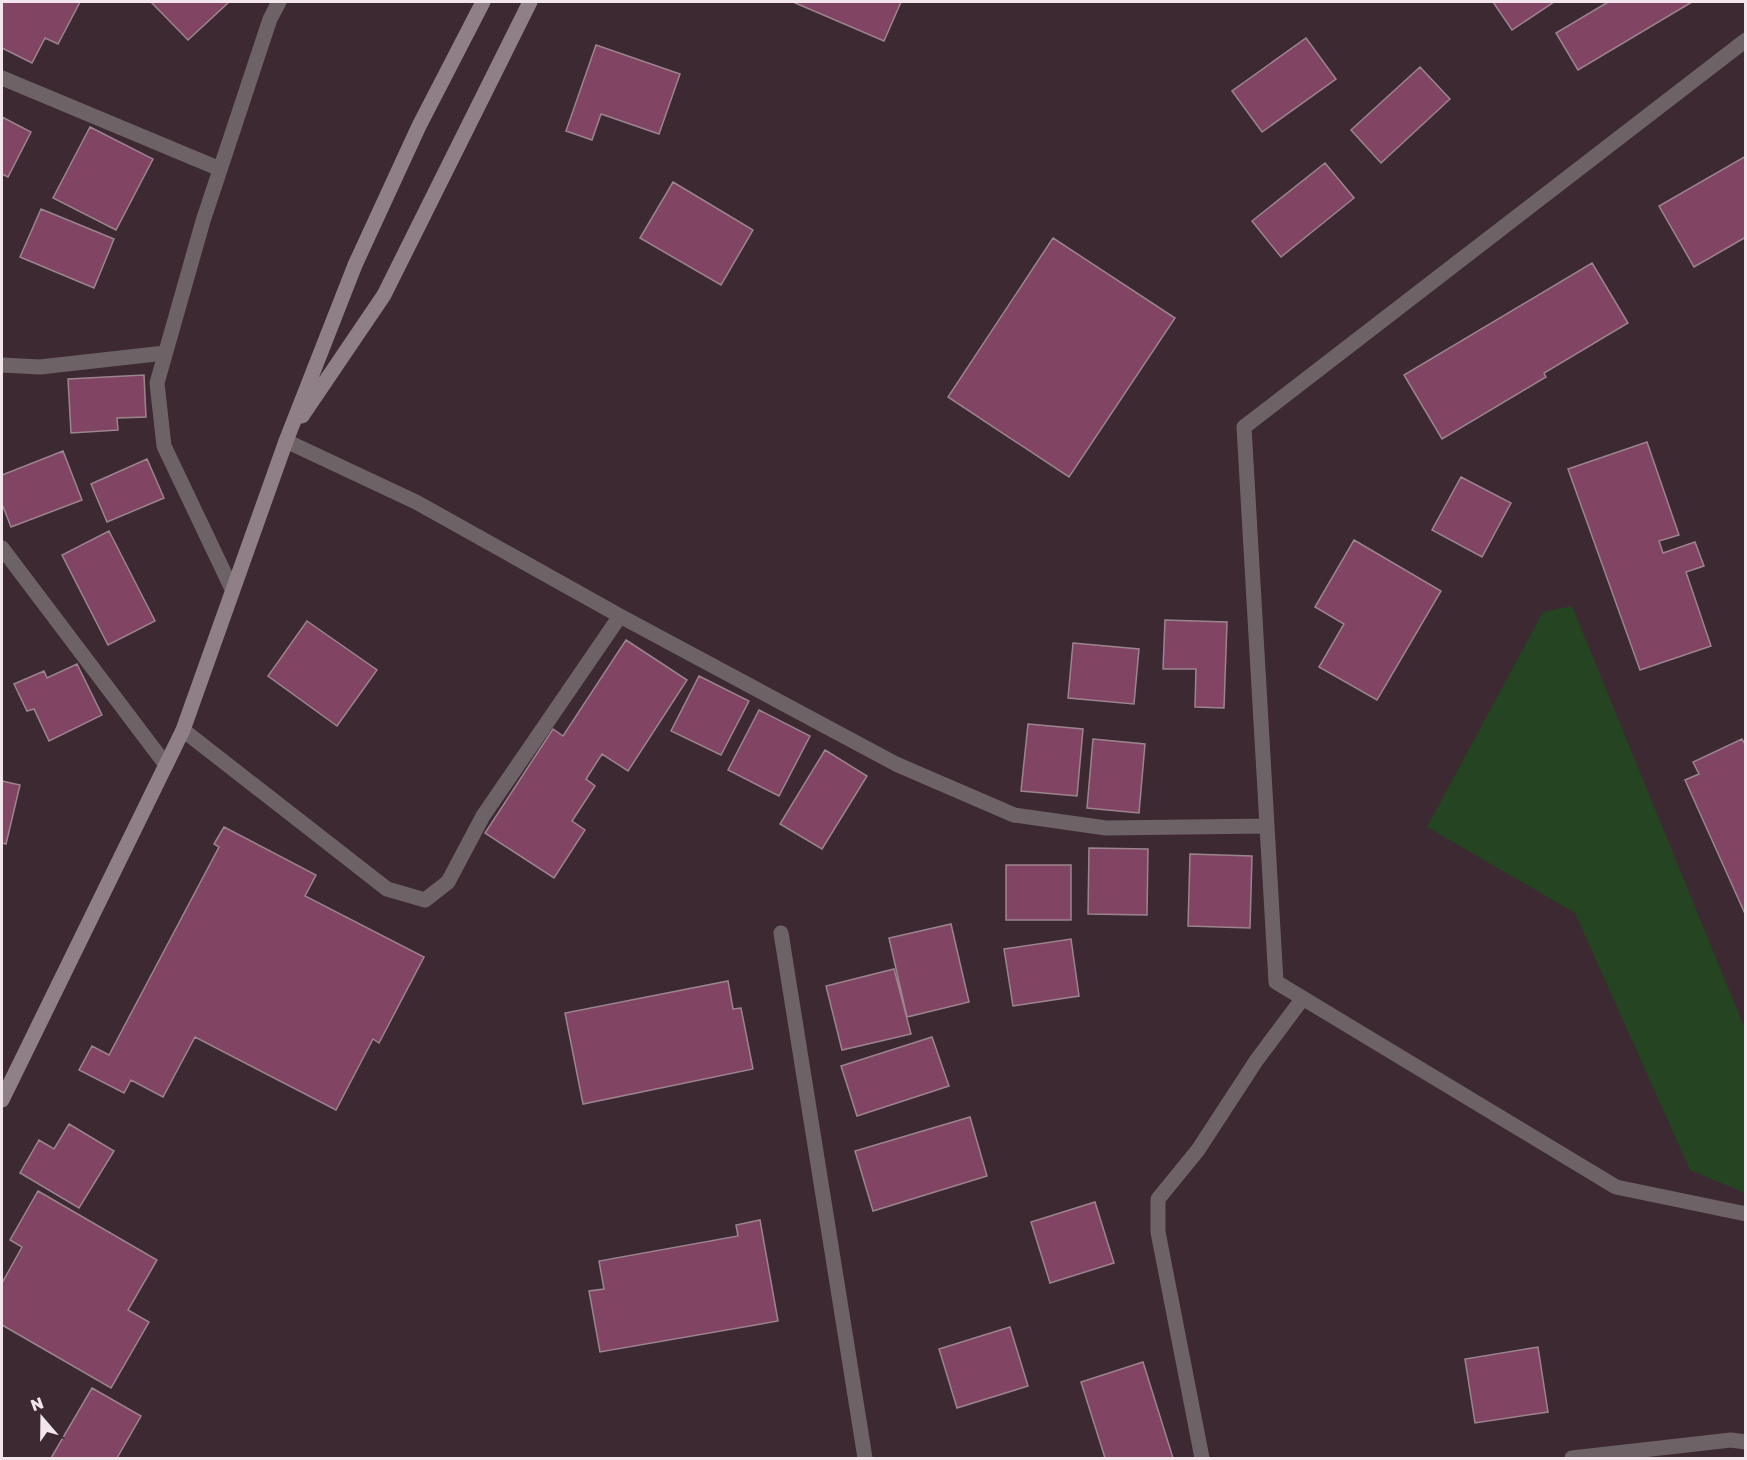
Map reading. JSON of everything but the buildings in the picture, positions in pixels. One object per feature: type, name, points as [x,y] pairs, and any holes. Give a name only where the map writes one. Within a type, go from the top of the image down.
[{"type":"main road","points":[[2,1100],[183,730],[285,441],[355,266],[419,126],[483,2]]},
{"type":"main road","points":[[285,441],[384,295],[530,2]]},
{"type":"street","points":[[232,589],[164,446],[157,383],[220,169],[270,19],[279,2]]},
{"type":"street","points":[[1746,40],[1244,427],[1276,982],[1616,1187],[1746,1214]]},
{"type":"street","points":[[2,78],[220,169]]},
{"type":"street","points":[[2,365],[40,367],[165,353]]},
{"type":"street","points":[[285,441],[416,502],[620,616],[896,764],[1014,815],[1106,828],[1267,826]]},
{"type":"street","points":[[2,548],[166,765]]},
{"type":"street","points":[[183,730],[387,889],[425,900],[448,882],[483,816],[620,616]]},
{"type":"street","points":[[781,933],[865,1458]]},
{"type":"street","points":[[1202,1458],[1158,1232],[1158,1199],[1198,1150],[1256,1062],[1303,998]]},
{"type":"street","points":[[1572,1458],[1731,1440],[1746,1442]]},
{"type":"green space","points":[[1572,606],[1745,1029],[1745,1193],[1690,1170],[1575,913],[1427,827],[1543,612]]}]
